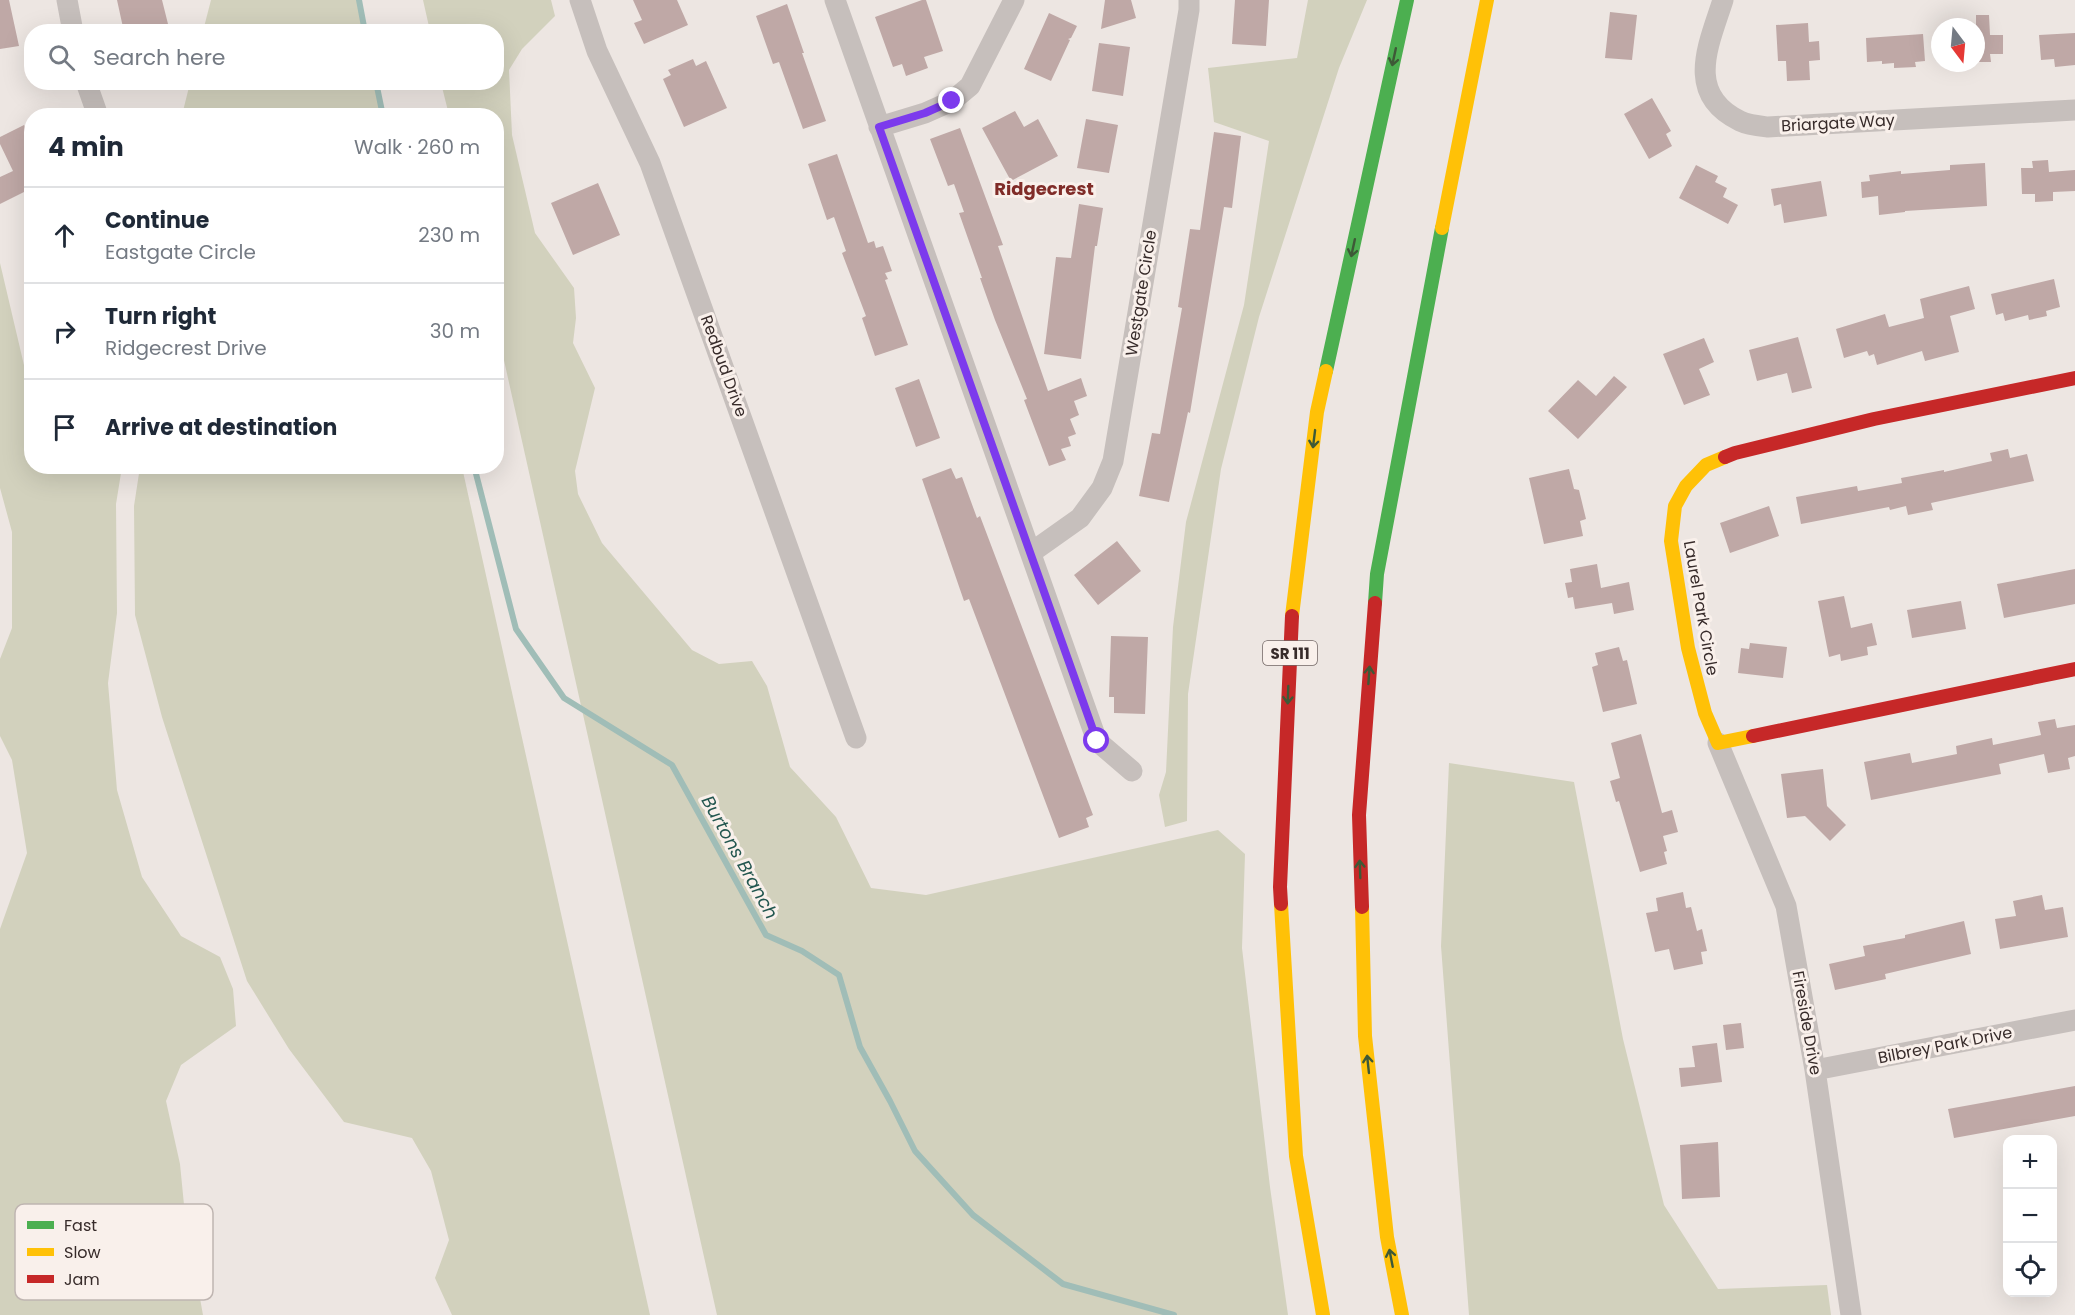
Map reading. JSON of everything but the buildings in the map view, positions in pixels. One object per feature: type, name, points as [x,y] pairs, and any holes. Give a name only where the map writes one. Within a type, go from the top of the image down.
[{"type":"main road","name":"SR 111","points":[[1323,1315],[1296,1156],[1280,887],[1291,622],[1317,412],[1407,0]]},
{"type":"main road","points":[[1402,1315],[1387,1237],[1365,1035],[1359,815],[1377,574],[1487,0]]},
{"type":"main road","name":"Laurel Park Circle","points":[[1718,743],[1705,713],[1688,648],[1671,540],[1676,506],[1686,486],[1706,465],[1735,453],[1874,419],[2075,378]]},
{"type":"main road","points":[[1718,743],[2075,669]]},
{"type":"street","points":[[67,0],[72,24]]},
{"type":"street","name":"Redbud Drive","points":[[580,0],[597,51],[650,163],[856,738]]},
{"type":"street","points":[[835,0],[1097,741],[1132,771]]},
{"type":"street","points":[[879,127],[925,113],[952,101],[970,86],[1014,0]]},
{"type":"street","name":"Westgate Circle","points":[[1032,552],[1080,518],[1102,488],[1113,461],[1189,0]]},
{"type":"street","name":"Briargate Way","points":[[1723,0],[1706,57],[1705,76],[1709,91],[1719,106],[1741,122],[1767,127],[2075,110]]},
{"type":"street","points":[[89,90],[95,108]]},
{"type":"street","name":"Fireside Drive","points":[[1718,743],[1786,906],[1815,1070],[1851,1315]]},
{"type":"street","name":"Bilbrey Park Drive","points":[[1815,1070],[2075,1020]]},
{"type":"green space","points":[[211,0],[358,0],[363,24],[205,24]]},
{"type":"green space","points":[[423,0],[551,0],[555,16],[522,49],[509,70],[512,135],[535,233],[574,288],[576,318],[573,343],[595,388],[575,471],[578,494],[602,543],[692,650],[719,664],[752,661],[767,686],[790,767],[836,817],[871,888],[926,895],[1218,830],[1245,854],[1242,948],[1270,1187],[1288,1315],[717,1315],[504,360],[504,108],[447,108],[443,90],[504,90],[504,24],[428,24]]},
{"type":"green space","points":[[1308,0],[1367,0],[1339,68],[1259,317],[1221,469],[1188,694],[1187,821],[1165,827],[1159,795],[1166,772],[1173,627],[1186,522],[1244,305],[1269,141],[1214,122],[1208,68],[1297,58]]},
{"type":"green space","points":[[188,90],[379,90],[382,108],[184,108]]},
{"type":"green space","points":[[0,263],[24,365],[24,474],[121,474],[116,504],[117,613],[108,683],[117,790],[142,877],[181,936],[220,957],[233,989],[236,1026],[181,1065],[166,1101],[180,1164],[184,1204],[15,1204],[15,1300],[200,1300],[203,1315],[0,1315],[0,929],[27,853],[12,760],[0,736],[0,659],[12,628],[12,532],[0,488]]},
{"type":"green space","points":[[139,474],[464,474],[650,1315],[452,1315],[435,1278],[449,1240],[431,1171],[412,1138],[344,1122],[289,1049],[247,981],[162,717],[135,615],[134,506]]},
{"type":"green space","points":[[1449,763],[1574,782],[1623,1039],[1664,1205],[1718,1289],[1827,1285],[1831,1315],[1469,1315],[1441,946]]},
{"type":"waterway","name":"Burtons Branch","points":[[359,0],[364,24]]},
{"type":"waterway","name":"Burtons Branch","points":[[378,90],[381,108]]},
{"type":"waterway","name":"Burtons Branch","points":[[476,474],[516,629],[564,698],[672,765],[766,935],[802,951],[839,975],[860,1047],[915,1151],[973,1215],[1063,1284],[1174,1315]]},
{"type":"traffic: fast","points":[[1326,371],[1407,0]]},
{"type":"traffic: fast","points":[[1375,603],[1377,574],[1442,228]]},
{"type":"traffic: slow","points":[[1442,228],[1487,0]]},
{"type":"traffic: slow","points":[[1292,616],[1317,412],[1326,371]]},
{"type":"traffic: slow","points":[[1725,457],[1706,465],[1686,486],[1675,506],[1671,541],[1688,648],[1705,713],[1718,743],[1753,736]]},
{"type":"traffic: slow","points":[[1281,904],[1296,1156],[1323,1315]]},
{"type":"traffic: slow","points":[[1362,907],[1365,1036],[1387,1237],[1402,1315]]},
{"type":"traffic: jam","points":[[1725,457],[1874,419],[2075,378]]},
{"type":"traffic: jam","points":[[1362,907],[1359,815],[1375,603]]},
{"type":"traffic: jam","points":[[1281,904],[1292,616]]},
{"type":"traffic: jam","points":[[1753,736],[2075,669]]},
{"type":"district","name":"Ridgecrest","points":[[1044,188]]},
{"type":"route","points":[[952,101],[925,113],[879,127],[1032,552],[1097,741]]}]
